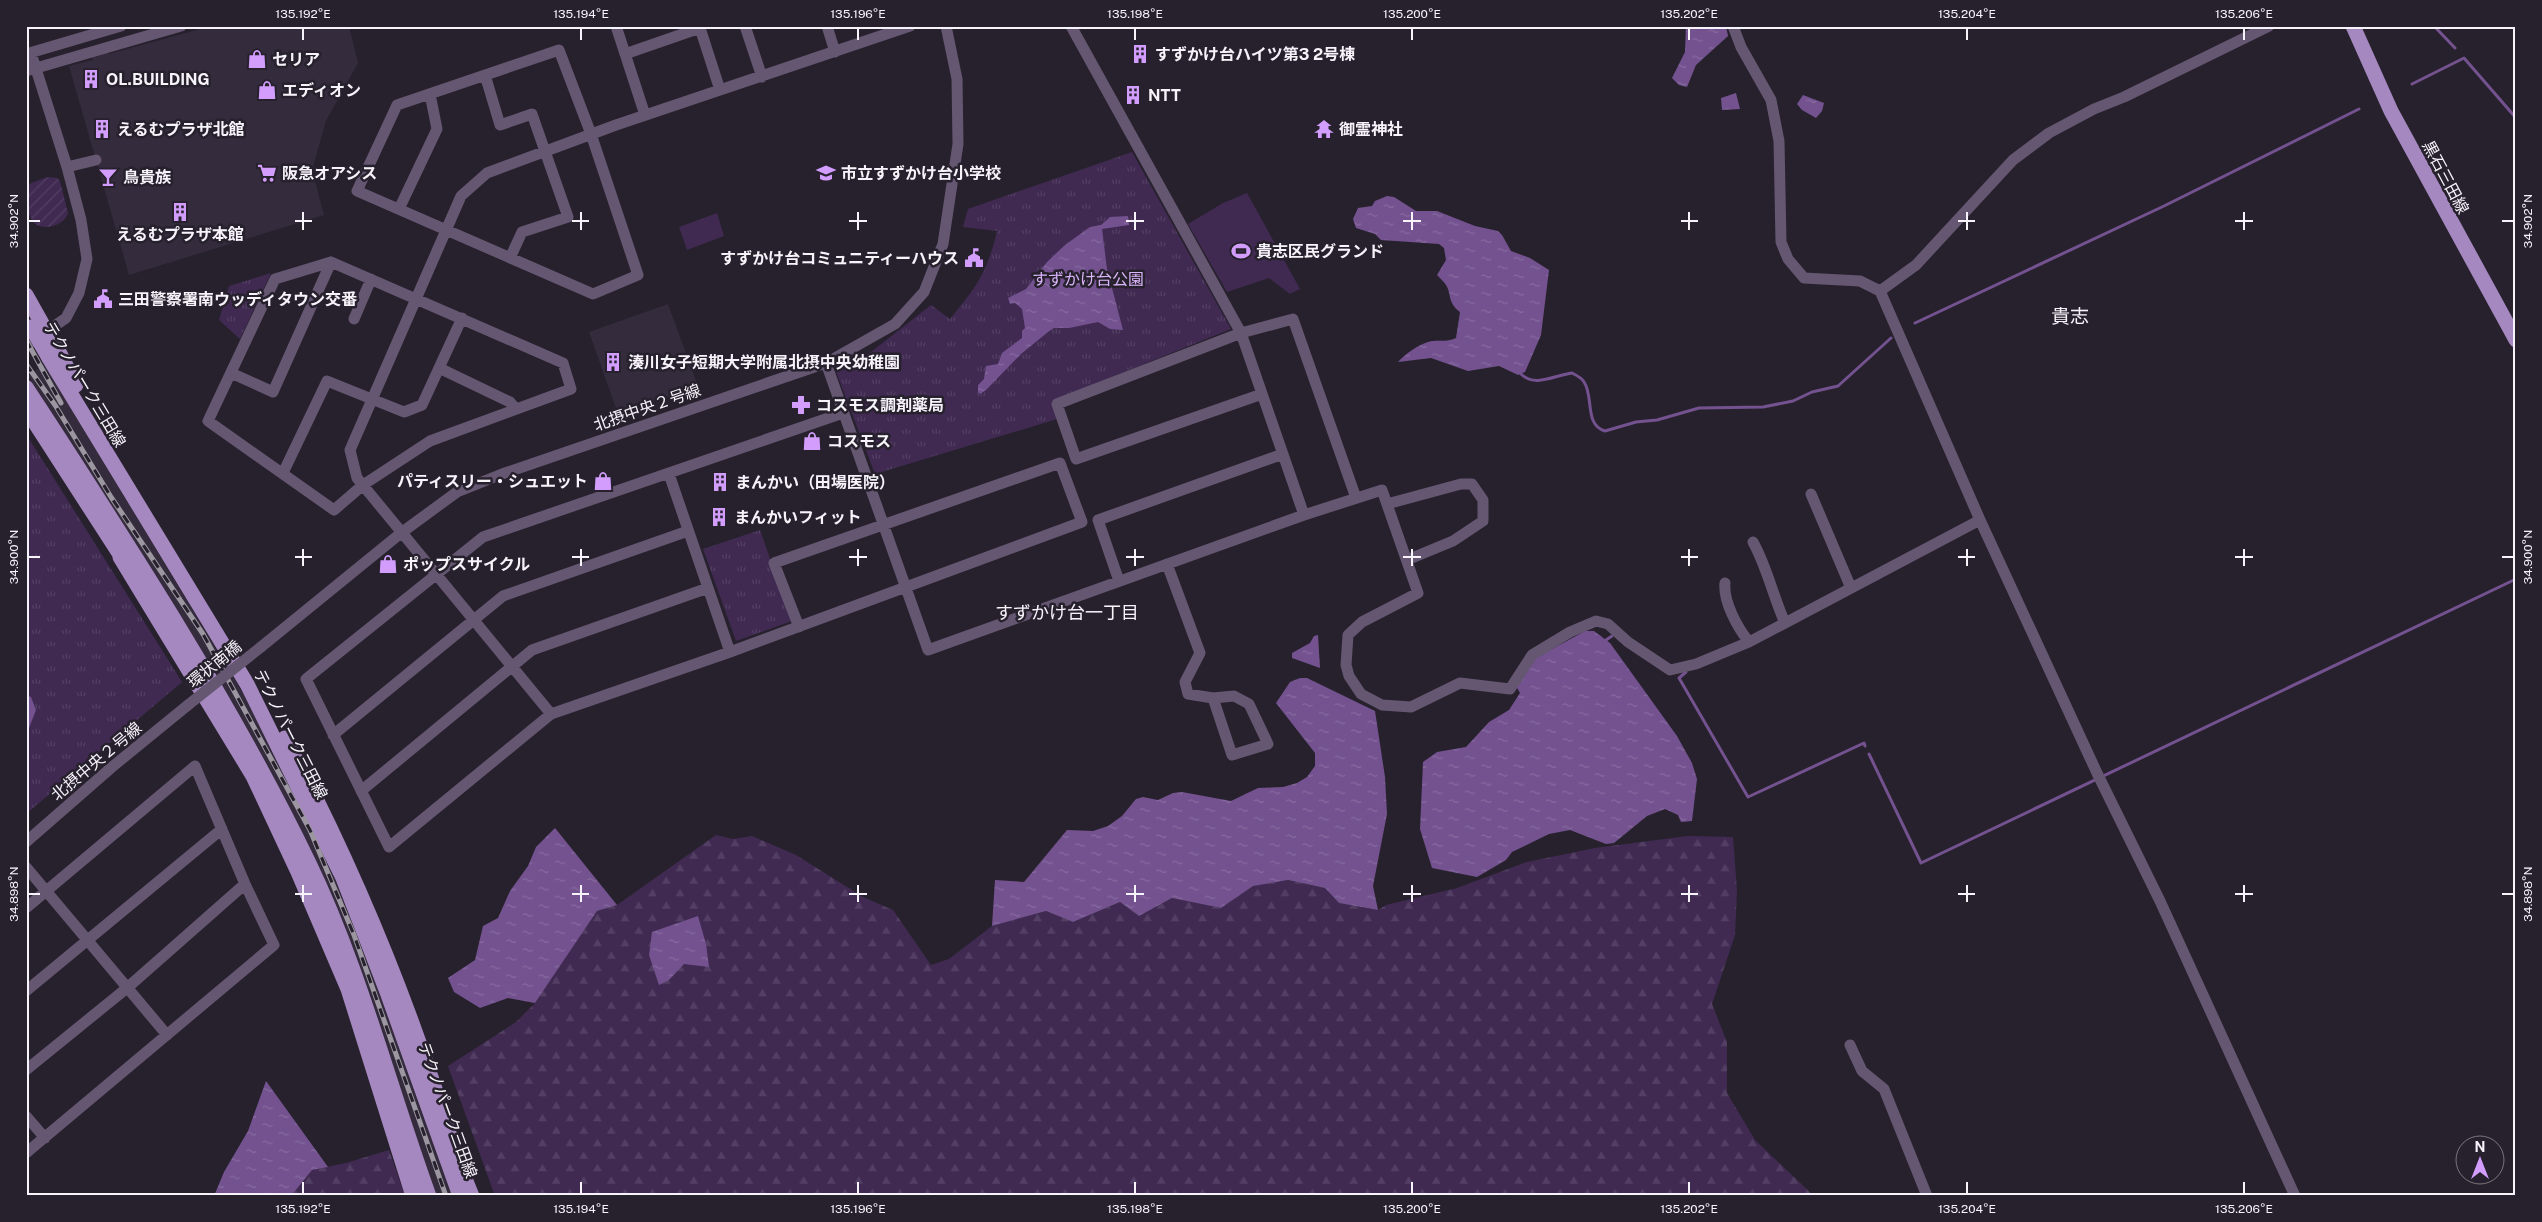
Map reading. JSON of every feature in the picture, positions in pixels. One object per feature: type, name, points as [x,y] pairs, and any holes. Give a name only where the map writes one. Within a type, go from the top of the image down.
[{"type":"main road","name":"黒石三田線","points":[[2352,26],[2409,145],[2516,340]]},
{"type":"main road","name":"テクノパーク三田線","points":[[26,295],[32,323],[54,354],[128,488],[247,684],[343,878],[398,1022],[460,1196]]},
{"type":"main road","points":[[54,354],[252,676],[306,778],[360,892],[392,971],[438,1095],[455,1152]]},
{"type":"main road","points":[[26,387],[180,631],[250,748],[309,863],[346,954],[429,1196]]},
{"type":"main road","points":[[84,400],[128,488]]},
{"type":"main road","points":[[26,409],[120,557],[253,776],[298,872],[348,989],[413,1196]]},
{"type":"main road","points":[[120,557],[180,631]]},
{"type":"main road","points":[[398,1022],[455,1152],[472,1196]]},
{"type":"main road","points":[[414,1154],[414,1180],[417,1196]]},
{"type":"street","points":[[26,346],[66,318],[79,293],[87,260],[81,220],[67,167],[31,70],[28,54],[121,26]]},
{"type":"street","points":[[31,70],[181,26]]},
{"type":"street","points":[[616,26],[645,116]]},
{"type":"street","points":[[745,26],[762,77]]},
{"type":"street","points":[[827,26],[835,52]]},
{"type":"street","points":[[551,714],[357,478],[350,450],[415,297],[461,196],[487,173],[545,151],[835,52],[878,31],[910,26]]},
{"type":"street","name":"北摂中央２号線","points":[[261,647],[401,533],[457,492],[502,474],[826,363],[895,324],[924,292],[943,244],[958,144],[957,80],[946,26]]},
{"type":"street","points":[[1072,26],[1241,333],[1304,515]]},
{"type":"street","points":[[1733,26],[1742,47],[1771,100],[1779,141],[1781,242],[1788,259],[1804,278],[1860,281],[1880,291],[1980,520],[2099,778],[2149,876],[2295,1196]]},
{"type":"street","points":[[1880,291],[1916,264],[2013,160],[2049,133],[2094,109],[2117,100],[2270,26]]},
{"type":"street","points":[[625,54],[700,28],[720,90]]},
{"type":"street","points":[[559,50],[591,134],[638,275],[592,294],[357,190],[397,104],[430,94],[559,50]]},
{"type":"street","points":[[484,75],[500,125],[532,114],[568,217],[522,232],[510,258]]},
{"type":"street","points":[[399,209],[437,129],[430,94]]},
{"type":"street","points":[[67,167],[96,160]]},
{"type":"street","points":[[231,373],[273,392],[331,262]]},
{"type":"street","points":[[331,262],[415,297],[563,363],[571,389],[430,441],[363,485],[334,510],[208,421],[275,279],[331,262]]},
{"type":"street","points":[[354,319],[371,279]]},
{"type":"street","points":[[283,473],[327,381],[404,412],[422,405],[462,318]]},
{"type":"street","points":[[1262,394],[1076,459],[1057,404],[1241,333],[1293,319],[1356,498]]},
{"type":"street","points":[[826,363],[904,588],[928,650],[1304,515],[1382,490],[1418,593],[1362,622],[1348,636],[1346,665],[1349,676],[1361,694],[1382,705],[1411,708],[1460,683],[1510,689],[1532,655],[1570,632],[1596,621],[1608,624],[1628,642],[1670,670],[1696,664],[1748,642],[1980,520]]},
{"type":"street","points":[[439,368],[510,402],[516,409]]},
{"type":"street","points":[[799,627],[774,563],[883,523],[1060,463],[1082,522],[799,627],[730,652],[551,714],[389,847],[306,679],[483,537],[843,413]]},
{"type":"street","points":[[1119,581],[1098,520],[1283,454]]},
{"type":"street","points":[[669,474],[730,652]]},
{"type":"street","points":[[1387,504],[1461,484],[1472,484],[1483,500],[1483,521],[1453,541],[1407,560]]},
{"type":"street","points":[[1811,494],[1851,588]]},
{"type":"street","points":[[333,735],[503,596],[688,531]]},
{"type":"street","points":[[1753,542],[1762,558],[1775,602],[1785,622]]},
{"type":"street","points":[[1167,564],[1200,653],[1184,682],[1188,694],[1213,698],[1234,696],[1249,704],[1268,744],[1232,755],[1213,698]]},
{"type":"street","points":[[1725,583],[1724,591],[1740,630],[1748,642]]},
{"type":"street","points":[[361,791],[532,650],[708,588]]},
{"type":"street","name":"環状南橋","points":[[188,705],[261,647]]},
{"type":"street","name":"北摂中央２号線","points":[[26,842],[112,767],[188,705]]},
{"type":"street","points":[[26,908],[195,766],[245,884],[274,945],[26,1153]]},
{"type":"street","points":[[26,991],[222,829]]},
{"type":"street","points":[[26,867],[167,1035]]},
{"type":"street","points":[[26,1070],[127,988],[245,884]]},
{"type":"street","points":[[1850,1045],[1862,1071],[1884,1089],[1927,1196]]},
{"type":"street","points":[[26,1116],[45,1138]]},
{"type":"shaded area","points":[[211,26],[349,26],[358,63],[326,121],[312,170],[324,215],[129,275],[69,66],[93,60],[91,53],[107,48],[109,54]]},
{"type":"shaded area","points":[[668,304],[698,386],[618,414],[589,332]]},
{"type":"shaded area","points":[[44,364],[252,708],[342,892],[454,1196],[436,1196],[370,1012],[138,550],[28,376]]},
{"type":"green space","name":"すずかけ台公園","points":[[1132,152],[1231,329],[1052,401],[1057,419],[875,474],[835,369],[871,352],[931,305],[950,319],[985,269],[997,231],[963,227],[968,209]]},
{"type":"green space","points":[[48,177],[57,178],[60,181],[68,213],[62,221],[46,227],[35,224],[32,220],[27,205],[26,189],[31,183]]},
{"type":"green space","name":"貴志区民グランド","points":[[1247,193],[1300,289],[1290,294],[1269,278],[1227,292],[1188,224],[1223,203]]},
{"type":"green space","points":[[717,213],[724,236],[687,250],[679,227]]},
{"type":"green space","points":[[271,273],[240,339],[219,320],[229,286]]},
{"type":"green space","points":[[26,434],[182,682],[26,814]]},
{"type":"green space","points":[[760,530],[792,621],[736,641],[703,549]]},
{"type":"green space","points":[[716,835],[733,839],[752,836],[796,855],[863,897],[893,910],[931,965],[949,959],[992,926],[1046,911],[1073,922],[1120,902],[1139,916],[1172,898],[1221,908],[1253,885],[1288,880],[1325,888],[1339,903],[1378,910],[1386,905],[1457,888],[1527,862],[1595,848],[1688,836],[1733,837],[1737,891],[1735,935],[1712,1004],[1727,1042],[1727,1093],[1755,1140],[1814,1196],[495,1196],[448,1066],[516,1022],[535,1003],[597,911],[617,905]]},
{"type":"green space","points":[[389,1150],[405,1196],[291,1196],[312,1170],[346,1163]]},
{"type":"water","points":[[1686,26],[1726,26],[1728,36],[1696,65],[1687,87],[1679,85],[1672,78],[1685,52]]},
{"type":"water","points":[[1736,93],[1740,109],[1722,110],[1721,98]]},
{"type":"water","points":[[1803,95],[1824,103],[1822,111],[1816,118],[1802,110],[1797,104]]},
{"type":"water","points":[[1387,196],[1394,197],[1416,211],[1437,211],[1475,226],[1498,231],[1511,251],[1530,258],[1549,270],[1541,335],[1525,372],[1518,375],[1499,366],[1468,371],[1431,358],[1398,362],[1424,343],[1456,338],[1460,312],[1451,302],[1446,285],[1437,275],[1446,260],[1444,248],[1439,244],[1381,240],[1375,234],[1356,228],[1353,219],[1358,208],[1372,206],[1375,201]]},
{"type":"water","points":[[1128,216],[1129,225],[1102,229],[1107,269],[1123,330],[1110,329],[1098,322],[1069,328],[1054,328],[1021,354],[980,394],[978,392],[978,385],[984,379],[986,366],[998,364],[1002,353],[1022,338],[1022,331],[1025,328],[1022,309],[1015,303],[1010,304],[1008,298],[1026,289],[1047,262],[1065,245],[1090,227],[1101,225],[1110,217]]},
{"type":"water","points":[[1585,631],[1594,631],[1610,643],[1677,736],[1692,763],[1697,779],[1692,821],[1681,822],[1678,815],[1665,809],[1647,816],[1614,843],[1606,844],[1570,830],[1549,834],[1512,852],[1506,860],[1477,877],[1432,868],[1420,829],[1423,762],[1437,752],[1466,747],[1489,722],[1509,710],[1520,693],[1516,686],[1534,659]]},
{"type":"water","points":[[1318,635],[1320,668],[1292,658],[1292,653],[1310,643],[1314,636]]},
{"type":"water","points":[[1300,678],[1307,678],[1375,711],[1385,777],[1387,814],[1373,886],[1378,910],[1339,903],[1325,888],[1288,880],[1253,886],[1221,908],[1172,898],[1139,916],[1120,902],[1073,922],[1046,911],[992,926],[995,880],[1024,882],[1067,830],[1093,831],[1108,826],[1122,816],[1136,799],[1143,797],[1158,800],[1173,793],[1182,792],[1231,801],[1258,788],[1283,787],[1297,783],[1307,777],[1315,766],[1315,753],[1276,703],[1290,682]]},
{"type":"water","points":[[26,695],[31,697],[36,710],[29,728],[26,728]]},
{"type":"water","points":[[555,828],[617,905],[597,911],[535,1003],[508,998],[480,1008],[454,992],[448,978],[475,960],[483,926],[498,918],[510,891],[528,866],[536,847]]},
{"type":"water","points":[[698,916],[706,944],[709,967],[684,964],[669,980],[659,985],[649,955],[652,932]]},
{"type":"water","points":[[266,1081],[328,1167],[312,1170],[291,1196],[214,1196],[224,1172],[248,1131]]},
{"type":"waterway","points":[[2434,26],[2455,48]]},
{"type":"waterway","points":[[2412,84],[2464,58],[2516,118]]},
{"type":"waterway","points":[[1915,323],[2164,206],[2359,109]]},
{"type":"waterway","points":[[1521,374],[1532,380],[1572,373],[1579,377],[1587,388],[1594,423],[1598,428],[1605,431],[1636,422],[1657,420],[1699,408],[1763,407],[1793,401],[1812,392],[1838,386],[1891,338]]},
{"type":"waterway","points":[[1869,754],[1921,863],[2516,579]]},
{"type":"waterway","points":[[1606,640],[1612,636]]},
{"type":"waterway","points":[[1686,672],[1679,678],[1748,797],[1864,743],[1865,746]]},
{"type":"railway","points":[[26,340],[61,403]]},
{"type":"railway","points":[[26,364],[55,405],[111,497],[203,634],[310,830],[354,935],[446,1196]]},
{"type":"place","name":"すずかけ台ハイツ第3 2号棟","points":[[1140,54]]},
{"type":"place","name":"セリア","points":[[257,59]]},
{"type":"place","name":"OL.BUILDING","points":[[91,79]]},
{"type":"place","name":"エディオン","points":[[267,90]]},
{"type":"place","name":"NTT","points":[[1133,95]]},
{"type":"place","name":"えるむプラザ北館","points":[[102,129]]},
{"type":"place","name":"御霊神社","points":[[1324,129]]},
{"type":"place","name":"阪急オアシス","points":[[267,173]]},
{"type":"place","name":"市立すずかけ台小学校","points":[[826,173]]},
{"type":"place","name":"鳥貴族","points":[[108,177]]},
{"type":"place","name":"えるむプラザ本館","points":[[180,212]]},
{"type":"place","name":"貴志区民グランド","points":[[1241,251]]},
{"type":"place","name":"すずかけ台コミュニティーハウス","points":[[974,258]]},
{"type":"place","name":"三田警察署南ウッディタウン交番","points":[[103,299]]},
{"type":"place","name":"湊川女子短期大学附属北摂中央幼稚園","points":[[613,362]]},
{"type":"place","name":"コスモス調剤薬局","points":[[801,405]]},
{"type":"place","name":"コスモス","points":[[812,441]]},
{"type":"place","name":"パティスリー・シュエット","points":[[603,481]]},
{"type":"place","name":"まんかい（田場医院）","points":[[720,482]]},
{"type":"place","name":"まんかいフィット","points":[[719,517]]},
{"type":"place","name":"ポップスサイクル","points":[[388,564]]},
{"type":"district","name":"貴志","points":[[2070,316]]},
{"type":"district","name":"すずかけ台一丁目","points":[[1067,613]]}]
